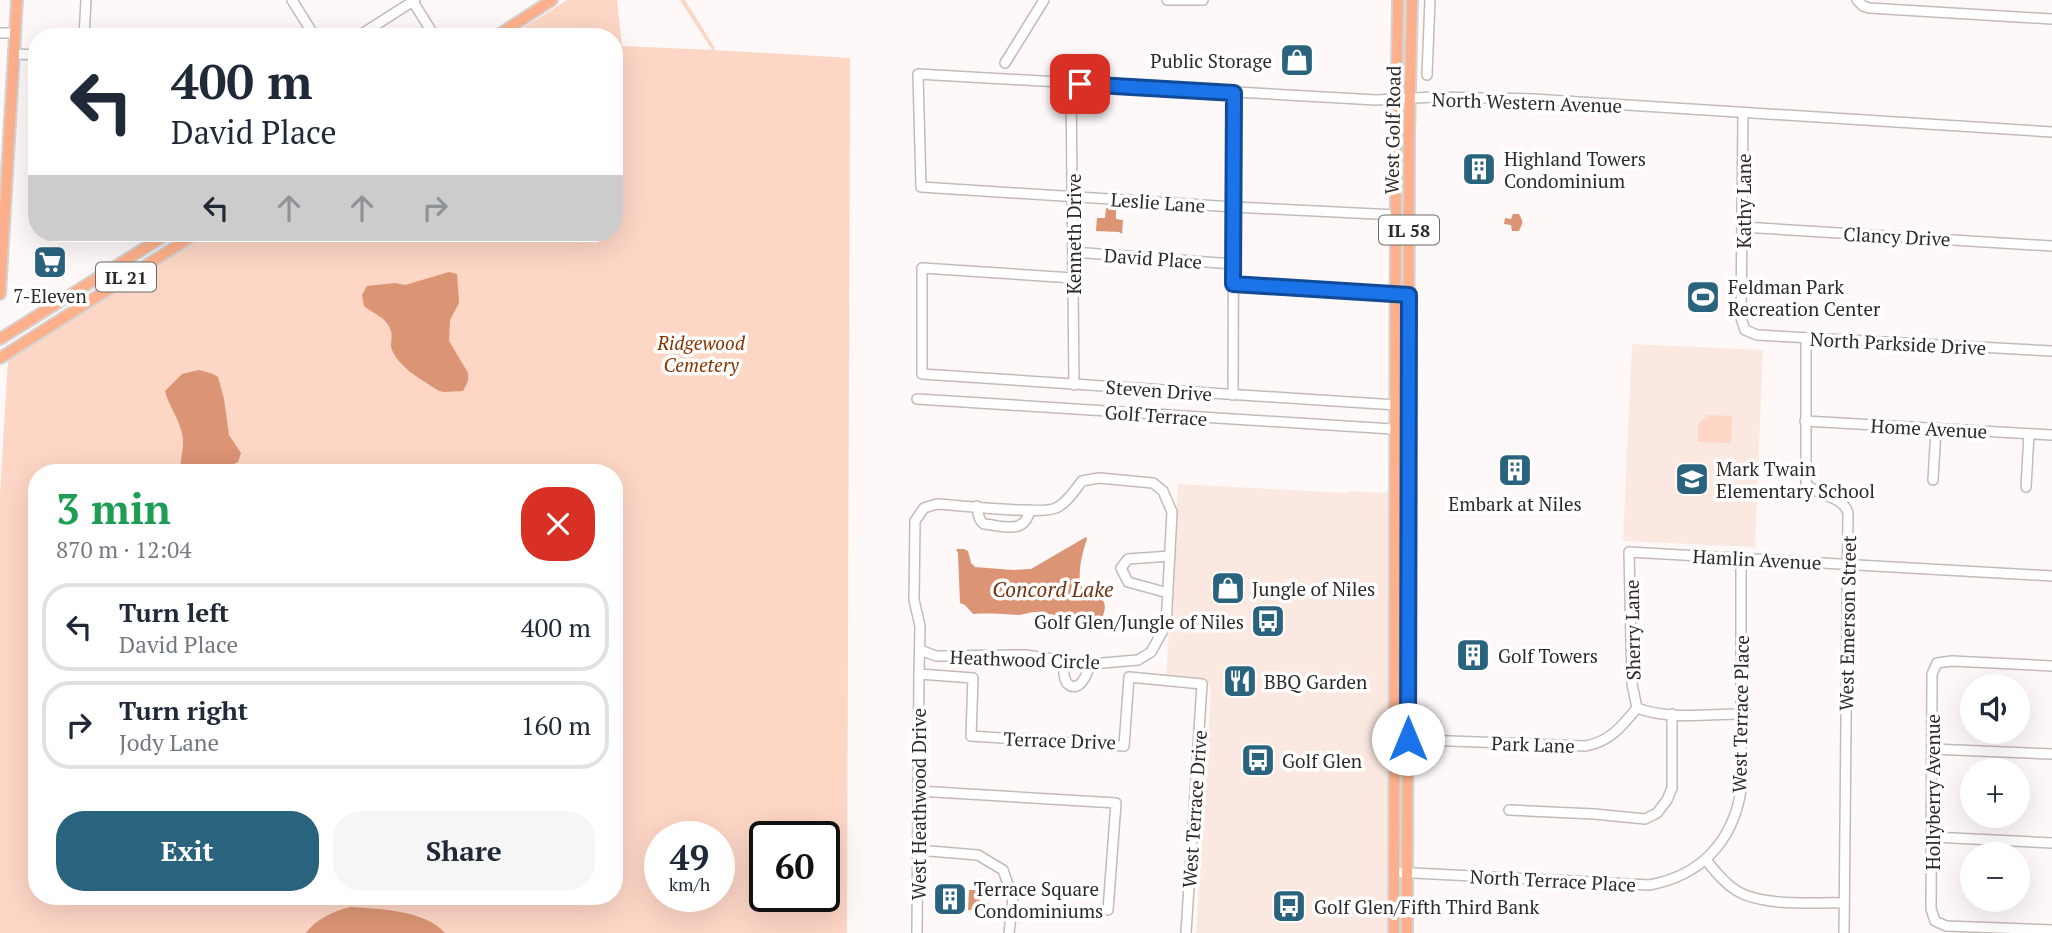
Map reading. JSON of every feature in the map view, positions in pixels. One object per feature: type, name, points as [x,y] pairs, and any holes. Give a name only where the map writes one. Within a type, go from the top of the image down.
[{"type":"main road","points":[[0,294],[4,156],[18,0]]},
{"type":"main road","points":[[509,28],[552,0]]},
{"type":"main road","name":"West Golf Road","points":[[1395,738],[1398,0]]},
{"type":"main road","name":"West Golf Road","points":[[1407,933],[1409,99],[1412,0]]},
{"type":"main road","name":"IL 21","points":[[0,339],[155,242]]},
{"type":"main road","name":"IL 21","points":[[0,358],[183,242]]},
{"type":"main road","name":"IL 58","points":[[1394,933],[1395,738]]},
{"type":"street","points":[[84,28],[86,0]]},
{"type":"street","points":[[292,0],[309,28]]},
{"type":"street","points":[[371,28],[413,0],[430,28]]},
{"type":"street","points":[[1005,63],[1044,0]]},
{"type":"street","points":[[1167,0],[1203,1]]},
{"type":"street","points":[[1427,75],[1430,0]]},
{"type":"street","points":[[1858,1],[1868,8],[2052,19]]},
{"type":"street","points":[[0,33],[15,33]]},
{"type":"street","points":[[14,54],[28,55]]},
{"type":"street","name":"North Western Avenue","points":[[921,187],[918,74],[1378,100],[1533,99],[2052,132]]},
{"type":"street","name":"Kenneth Drive","points":[[1072,84],[1074,385]]},
{"type":"street","points":[[1233,395],[1234,93]]},
{"type":"street","name":"Kathy Lane","points":[[1743,113],[1741,318],[1745,330]]},
{"type":"street","name":"Leslie Lane","points":[[921,187],[1396,215]]},
{"type":"street","name":"Clancy Drive","points":[[1743,227],[2052,246]]},
{"type":"street","name":"David Place","points":[[1073,252],[1233,264]]},
{"type":"street","name":"Steven Drive","points":[[1073,278],[922,268],[922,374],[1396,405]]},
{"type":"street","points":[[1233,284],[1409,295]]},
{"type":"street","name":"North Parkside Drive","points":[[1745,330],[1757,335],[2052,351]]},
{"type":"street","name":"West Emerson Street","points":[[1806,338],[1806,483],[1847,507],[1849,519],[1844,933]]},
{"type":"street","name":"Golf Terrace","points":[[917,399],[1408,430]]},
{"type":"street","name":"Home Avenue","points":[[1805,421],[2052,435]]},
{"type":"street","points":[[1933,480],[1936,429]]},
{"type":"street","points":[[2026,487],[2029,434]]},
{"type":"street","name":"Heathwood Circle","points":[[919,650],[936,656],[1025,655],[1090,664],[1138,660],[1151,652],[1166,625],[1172,512],[1163,491],[1153,483],[1099,478],[1082,481],[1055,509],[937,504],[924,508],[915,521],[914,600],[920,626],[919,650],[919,674]]},
{"type":"street","points":[[977,506],[978,515],[984,524],[1021,526],[1026,523],[1030,510]]},
{"type":"street","name":"Hamlin Avenue","points":[[1629,552],[2052,576]]},
{"type":"street","name":"Sherry Lane","points":[[1629,552],[1632,684],[1637,708]]},
{"type":"street","points":[[1168,593],[1128,582],[1121,568],[1128,559],[1170,556]]},
{"type":"street","name":"West Terrace Place","points":[[1706,860],[1727,832],[1739,805],[1741,790],[1741,559]]},
{"type":"street","name":"Hollyberry Avenue","points":[[2052,666],[1952,661],[1937,663],[1932,674],[1931,909],[1935,921],[1946,926],[2052,930]]},
{"type":"street","points":[[1063,662],[1065,677],[1072,686],[1081,683],[1090,664]]},
{"type":"street","name":"Terrace Drive","points":[[919,674],[974,678],[971,736],[1124,746],[1129,677],[1202,684]]},
{"type":"street","name":"West Heathwood Drive","points":[[917,933],[919,674]]},
{"type":"street","name":"West Terrace Drive","points":[[1186,933],[1202,684]]},
{"type":"street","points":[[1637,708],[1657,714],[1740,715]]},
{"type":"street","name":"Park Lane","points":[[1395,738],[1585,746],[1608,739],[1637,708]]},
{"type":"street","points":[[1509,810],[1645,819],[1657,813],[1672,788],[1672,714]]},
{"type":"street","points":[[1932,749],[2052,754]]},
{"type":"street","points":[[918,791],[1116,803],[1108,911]]},
{"type":"street","points":[[1932,836],[2052,843]]},
{"type":"street","points":[[917,850],[978,855],[1003,870],[1013,898],[1009,933]]},
{"type":"street","points":[[1706,860],[1726,883],[1747,895],[1774,901],[1844,903]]},
{"type":"street","name":"North Terrace Place","points":[[1394,872],[1649,885],[1684,875],[1706,860]]},
{"type":"shaded area","name":"Mark Twain Elementary School","points":[[1632,344],[1763,350],[1755,547],[1623,541]]},
{"type":"shaded area","points":[[1178,484],[1347,493],[1386,493],[1391,489],[1390,933],[1196,933],[1211,688],[1202,681],[1166,678]]},
{"type":"green space","name":"Ridgewood Cemetery","points":[[567,0],[617,0],[620,28],[523,28]]},
{"type":"green space","name":"Ridgewood Cemetery","points":[[680,0],[685,0],[714,50],[850,58],[847,933],[0,933],[0,494],[8,360],[194,242],[623,242],[623,46],[712,50]]},
{"type":"green space","points":[[1708,415],[1732,418],[1731,443],[1698,442],[1698,424]]},
{"type":"water","points":[[1106,208],[1116,209],[1116,219],[1123,220],[1122,234],[1096,231],[1097,218],[1105,218]]},
{"type":"water","points":[[1513,214],[1519,214],[1522,219],[1519,231],[1512,231],[1511,225],[1504,224],[1505,218],[1511,219]]},
{"type":"water","points":[[449,272],[457,274],[459,303],[450,320],[449,341],[468,373],[468,381],[463,391],[444,392],[420,379],[401,364],[392,350],[389,326],[364,306],[362,295],[367,286],[395,283],[405,285]]},
{"type":"water","points":[[199,370],[218,377],[229,435],[241,453],[238,462],[181,464],[182,432],[165,391],[182,374]]},
{"type":"water","name":"Concord Lake","points":[[1086,537],[1080,580],[1084,590],[1102,599],[1105,609],[1102,618],[1076,618],[1035,612],[1018,615],[973,614],[960,603],[956,549],[968,551],[975,567],[1031,569]]},
{"type":"water","points":[[969,890],[980,890],[980,902],[989,903],[988,911],[968,910]]},
{"type":"water","points":[[350,907],[414,915],[436,925],[445,933],[306,933],[326,916]]},
{"type":"place","name":"Public Storage","points":[[1297,60]]},
{"type":"place","name":"Highland Towers Condominium","points":[[1479,169]]},
{"type":"place","name":"7-Eleven","points":[[50,262]]},
{"type":"place","name":"Feldman Park Recreation Center","points":[[1703,297]]},
{"type":"place","name":"Embark at Niles","points":[[1515,470]]},
{"type":"place","name":"Mark Twain Elementary School","points":[[1692,479]]},
{"type":"place","name":"Jungle of Niles","points":[[1228,588]]},
{"type":"place","name":"Golf Glen/Jungle of Niles","points":[[1268,621]]},
{"type":"place","name":"Golf Towers","points":[[1473,655]]},
{"type":"place","name":"BBQ Garden","points":[[1240,681]]},
{"type":"place","name":"Golf Glen","points":[[1258,760]]},
{"type":"place","name":"Terrace Square Condominiums","points":[[950,899]]},
{"type":"place","name":"Golf Glen/Fifth Third Bank","points":[[1289,906]]},
{"type":"route","points":[[1080,84],[1234,93],[1233,284],[1409,295],[1408,739]]}]
